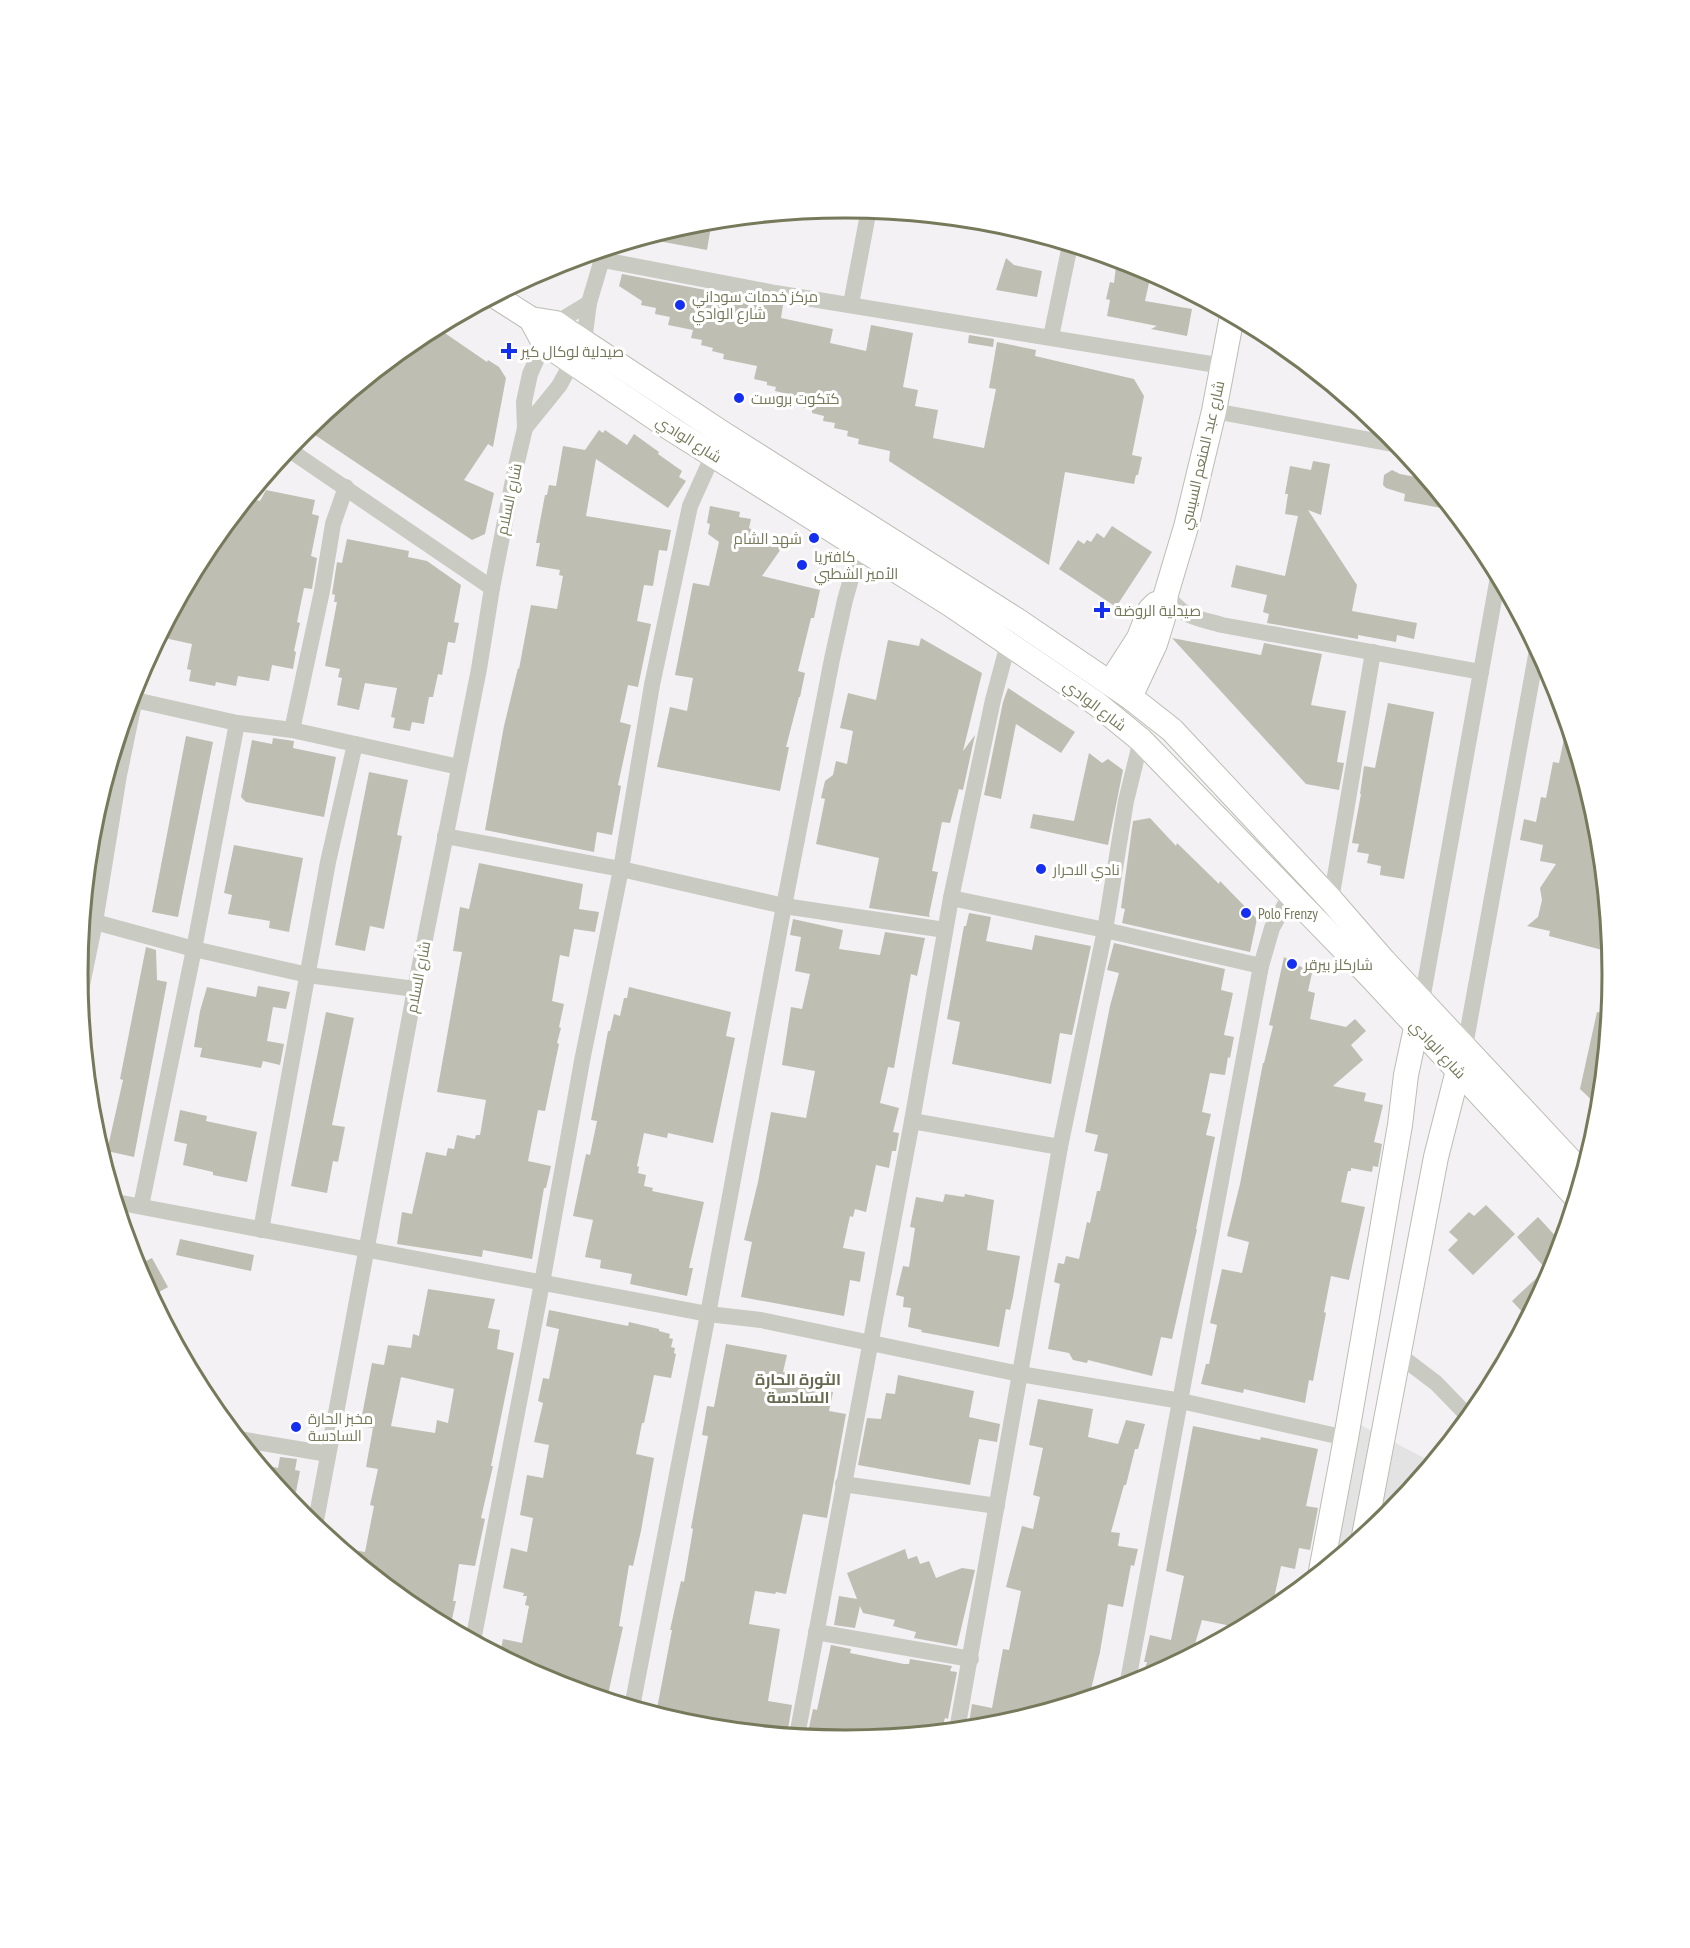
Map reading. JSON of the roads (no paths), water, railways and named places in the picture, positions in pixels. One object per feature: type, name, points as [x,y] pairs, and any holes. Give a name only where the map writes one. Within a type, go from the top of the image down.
[{"type":"main road","name":"شارع الوادي","points":[[502,300],[550,333],[573,363],[713,455],[950,604],[1096,704],[1141,740],[1291,894],[1570,1190]]},
{"type":"main road","name":"شارع عبد المنعم السيسي","points":[[1130,697],[1155,644],[1164,618],[1166,594],[1186,527],[1214,411],[1231,324]]},
{"type":"main road","name":"شارع الوادي","points":[[550,333],[584,341],[926,564],[962,584],[1110,683],[1172,730],[1577,1167]]},
{"type":"main road","name":"شارع عبد المنعم السيسي","points":[[1110,683],[1139,638],[1150,610],[1166,594]]},
{"type":"main road","points":[[1323,1560],[1422,1000]]},
{"type":"main road","points":[[1367,1521],[1436,1157],[1465,1046]]},
{"type":"street","points":[[851,304],[867,218]]},
{"type":"street","points":[[1051,337],[1068,252]]},
{"type":"street","points":[[610,255],[775,293],[1223,366]]},
{"type":"street","name":"شارع السلام","points":[[525,428],[558,387],[584,341],[589,303],[603,258]]},
{"type":"street","points":[[550,333],[589,303]]},
{"type":"street","name":"شارع السلام","points":[[317,1516],[415,989],[525,428],[524,402],[530,374],[550,333]]},
{"type":"street","points":[[1214,411],[1382,441]]},
{"type":"street","points":[[296,454],[492,588]]},
{"type":"street","points":[[475,1633],[582,1061],[621,869],[652,685],[690,506],[713,455]]},
{"type":"street","points":[[292,730],[322,591],[333,524],[346,488]]},
{"type":"street","points":[[633,1700],[708,1314],[783,906],[832,659],[845,600],[860,548]]},
{"type":"street","points":[[1422,1000],[1496,589]]},
{"type":"street","points":[[1166,594],[1178,609],[1191,616],[1222,625],[1481,672]]},
{"type":"street","points":[[798,1729],[912,1121],[951,898],[993,700],[1008,644]]},
{"type":"street","points":[[1331,900],[1373,652]]},
{"type":"street","points":[[1465,1046],[1535,665]]},
{"type":"street","points":[[140,701],[237,723],[292,730],[459,767]]},
{"type":"street","points":[[141,1206],[194,949],[237,723]]},
{"type":"street","points":[[959,1722],[1060,1147],[1105,930],[1126,801],[1141,740]]},
{"type":"street","points":[[261,1230],[328,862],[355,744]]},
{"type":"street","points":[[89,952],[95,922],[113,783]]},
{"type":"street","points":[[445,836],[621,869],[783,906],[945,930]]},
{"type":"street","points":[[1129,1675],[1261,966],[1272,928],[1291,894]]},
{"type":"street","points":[[951,898],[1261,966]]},
{"type":"street","points":[[95,922],[194,949],[308,975],[415,989]]},
{"type":"street","points":[[912,1121],[1060,1147]]},
{"type":"street","points":[[125,1203],[708,1314],[760,1320],[1020,1374],[1181,1401],[1346,1438]]},
{"type":"street","points":[[1399,1355],[1436,1383],[1462,1410]]},
{"type":"street","points":[[250,1441],[328,1454]]},
{"type":"street","points":[[843,1484],[997,1506]]},
{"type":"street","points":[[816,1632],[971,1659]]},
{"type":"place","name":"مركز خدمات سوداني شارع الوادي","points":[[680,305]]},
{"type":"place","name":"صيدلية لوكال كير","points":[[509,351]]},
{"type":"place","name":"كتكوت بروست","points":[[739,398]]},
{"type":"place","name":"شهد الشام","points":[[814,538]]},
{"type":"place","name":"كافتريا الأمير الشطبي","points":[[802,565]]},
{"type":"place","name":"صيدلية الروضة","points":[[1102,610]]},
{"type":"place","name":"نادي الاحرار","points":[[1041,869]]},
{"type":"place","name":"Polo Frenzy","points":[[1246,913]]},
{"type":"place","name":"شاركلز بيرقر","points":[[1292,964]]},
{"type":"place","name":"مخبز الحارة السادسة","points":[[296,1427]]},
{"type":"district","name":"الثورة الحارة السادسة","points":[[798,1388]]}]
